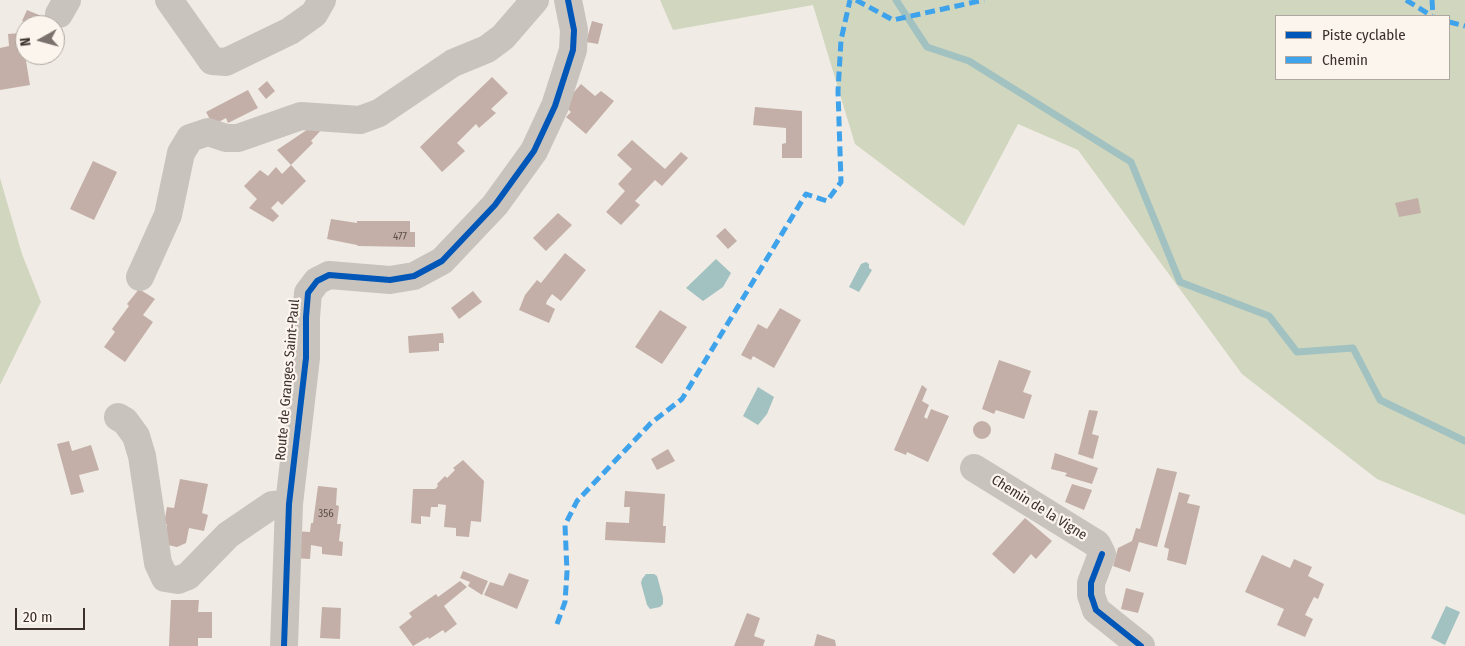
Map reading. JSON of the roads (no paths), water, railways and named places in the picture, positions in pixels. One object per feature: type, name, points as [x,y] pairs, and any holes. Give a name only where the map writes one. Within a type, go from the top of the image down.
[{"type":"street","points":[[168,0],[212,62],[226,62],[290,31],[314,14],[322,0]]},
{"type":"street","points":[[140,277],[168,215],[181,153],[190,138],[208,132],[226,138],[238,138],[300,116],[360,120],[379,113],[453,63],[486,49],[504,37],[535,0]]},
{"type":"street","name":"Route de Granges Saint-Paul","points":[[284,646],[289,504],[306,358],[308,293],[317,281],[329,275],[390,280],[414,276],[442,261],[495,205],[534,151],[555,106],[572,50],[574,30],[568,0]]},
{"type":"street","points":[[118,417],[125,421],[136,436],[142,456],[158,564],[165,578],[178,580],[188,576],[228,535],[272,506],[289,504]]},
{"type":"street","name":"Chemin de la Vigne","points":[[974,468],[1097,544],[1102,554],[1092,583],[1091,595],[1096,610],[1141,646]]},
{"type":"water","points":[[716,259],[731,273],[723,287],[703,301],[686,288]]},
{"type":"water","points":[[866,262],[872,270],[859,292],[849,287],[861,264]]},
{"type":"water","points":[[758,387],[774,397],[767,414],[758,425],[743,416]]},
{"type":"water","points":[[646,574],[657,576],[663,598],[663,604],[660,607],[650,609],[647,605],[641,583]]},
{"type":"water","points":[[1446,606],[1460,612],[1445,645],[1431,638]]},
{"type":"waterway","points":[[896,0],[927,47],[969,61],[1131,162],[1180,282],[1269,316],[1297,352],[1353,348],[1380,400],[1465,441]]}]
